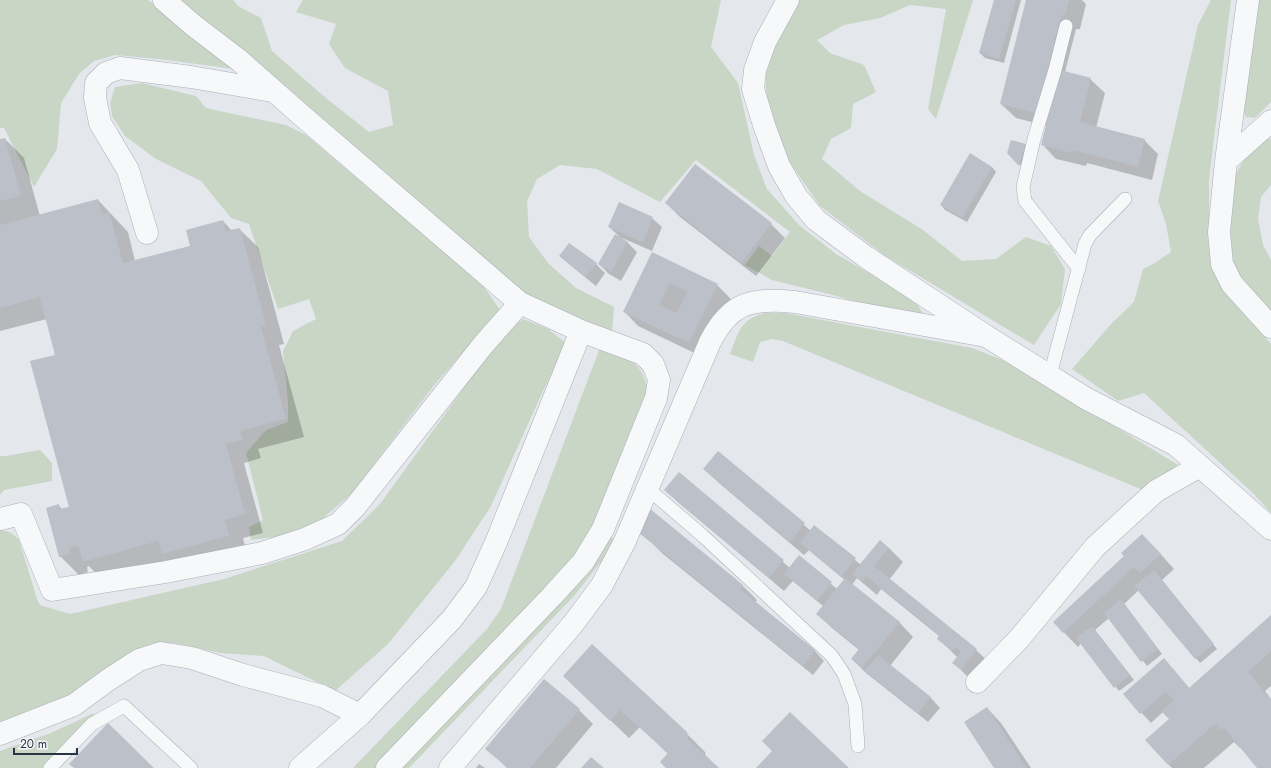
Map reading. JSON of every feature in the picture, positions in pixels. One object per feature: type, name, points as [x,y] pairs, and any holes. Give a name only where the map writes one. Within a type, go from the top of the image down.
[{"type":"street","points":[[164,0],[193,26],[240,61],[520,303],[582,331],[643,354],[653,364],[659,380],[656,398],[603,529],[583,562],[387,768]]},
{"type":"street","points":[[788,0],[765,42],[755,70],[753,89],[779,166],[796,196],[816,220],[866,257],[986,336],[1087,399],[1176,445],[1271,529]]},
{"type":"street","points":[[1248,0],[1226,161],[1219,232],[1222,264],[1232,284],[1271,327]]},
{"type":"street","points":[[147,233],[128,170],[100,123],[94,98],[96,83],[106,73],[120,68],[191,77],[272,90]]},
{"type":"street","points":[[1226,161],[1271,121]]},
{"type":"street","points":[[450,768],[573,624],[602,585],[625,541],[713,335],[726,316],[743,306],[758,300],[775,300],[795,302],[986,336]]},
{"type":"street","points":[[0,519],[21,514],[52,590],[166,572],[262,553],[305,539],[338,524],[356,507],[483,344],[520,303]]},
{"type":"street","points":[[300,768],[360,715],[452,619],[476,587],[498,540],[582,331]]},
{"type":"street","points":[[977,682],[1018,640],[1095,547],[1156,490],[1200,466]]},
{"type":"street","points":[[0,734],[74,705],[108,680],[139,660],[161,653],[192,658],[242,675],[322,696],[360,715]]},
{"type":"lane","points":[[1066,26],[1034,139],[1023,187],[1025,201],[1079,269]]},
{"type":"lane","points":[[1050,375],[1085,244],[1090,235],[1125,199]]},
{"type":"lane","points":[[647,488],[703,536],[832,656],[844,674],[854,704],[858,746]]},
{"type":"lane","points":[[50,768],[92,724],[124,706],[190,768]]},
{"type":"green space","points":[[0,0],[148,0],[165,12],[234,69],[115,55],[94,61],[79,74],[61,103],[57,149],[34,187],[4,128],[0,128]]},
{"type":"green space","points":[[181,0],[233,0],[238,6],[261,18],[272,51],[327,99],[369,132],[393,125],[388,91],[345,68],[329,44],[336,24],[296,12],[303,0],[721,0],[711,47],[738,83],[754,155],[767,189],[799,225],[836,254],[913,298],[924,315],[890,311],[772,280],[745,265],[759,246],[772,256],[790,232],[696,160],[660,202],[597,169],[560,165],[537,179],[527,201],[529,237],[548,263],[576,288],[614,307],[612,332],[531,299]]},
{"type":"green space","points":[[797,0],[973,0],[936,119],[928,109],[946,9],[910,5],[880,18],[844,25],[817,40],[830,53],[864,65],[876,92],[853,104],[851,128],[831,139],[822,159],[860,191],[923,230],[962,261],[996,259],[1026,237],[1051,246],[1065,269],[1061,304],[1034,345],[884,255],[820,206],[786,157],[767,109],[765,67],[786,20]]},
{"type":"green space","points":[[1211,0],[1231,0],[1209,179],[1209,232],[1221,285],[1271,344],[1271,513],[1254,494],[1144,393],[1118,401],[1072,369],[1112,323],[1134,302],[1143,269],[1171,252],[1166,224],[1158,201],[1198,25]]},
{"type":"green space","points":[[1257,0],[1271,0],[1271,102],[1255,118],[1246,117],[1242,108]]},
{"type":"green space","points":[[141,83],[196,96],[205,107],[210,109],[286,125],[306,135],[482,284],[500,310],[435,384],[351,494],[321,520],[282,536],[251,540],[249,527],[263,520],[246,453],[266,430],[288,422],[288,402],[283,351],[293,331],[316,319],[309,299],[278,309],[249,224],[231,218],[201,181],[156,159],[125,136],[112,116],[110,103],[115,87]]},
{"type":"green space","points":[[1265,138],[1271,139],[1271,185],[1261,197],[1258,219],[1263,245],[1271,260],[1271,311],[1249,288],[1234,268],[1228,252],[1227,241],[1228,214],[1235,176],[1244,161]]},
{"type":"green space","points":[[764,313],[785,313],[972,348],[1000,359],[1041,381],[1178,465],[1143,490],[783,341],[772,339],[760,342],[753,362],[730,354],[741,328],[749,320]]},
{"type":"green space","points":[[523,319],[548,329],[567,344],[542,393],[491,506],[455,561],[388,644],[335,691],[264,656],[220,653],[175,643],[147,647],[65,698],[0,723],[0,530],[11,533],[19,540],[40,605],[70,614],[224,579],[342,541],[380,504],[479,367],[511,327]]},
{"type":"green space","points":[[601,345],[633,362],[638,367],[643,374],[648,394],[588,541],[380,768],[353,768],[487,629],[501,609]]},
{"type":"green space","points":[[40,450],[52,463],[52,481],[4,490],[0,495],[0,456]]},
{"type":"green space","points":[[606,535],[615,540],[608,553],[574,596],[409,768],[397,768]]},
{"type":"green space","points":[[94,713],[92,721],[43,768],[0,768],[0,751],[51,733]]},
{"type":"building","points":[[994,0],[1016,0],[999,59],[979,53]]},
{"type":"building","points":[[1026,0],[1069,0],[1065,16],[1061,15],[1037,113],[1000,104]]},
{"type":"building","points":[[1060,70],[1091,78],[1080,122],[1145,139],[1138,167],[1073,150],[1072,153],[1041,145]]},
{"type":"building","points":[[5,138],[21,196],[0,201],[0,139]]},
{"type":"building","points":[[1011,140],[1026,144],[1019,166],[1007,153]]},
{"type":"building","points":[[970,153],[992,167],[962,218],[940,205]]},
{"type":"building","points":[[695,164],[772,223],[741,263],[665,203]]},
{"type":"building","points":[[98,199],[102,214],[109,212],[123,263],[190,246],[186,230],[223,220],[226,231],[240,228],[266,325],[261,327],[286,419],[240,431],[243,440],[226,444],[245,514],[225,520],[229,536],[162,554],[158,541],[83,562],[78,546],[69,548],[70,554],[59,557],[46,508],[59,504],[60,509],[69,507],[30,361],[55,355],[40,297],[0,308],[0,225]]},
{"type":"building","points":[[619,202],[653,217],[643,242],[608,227]]},
{"type":"building","points":[[615,234],[628,242],[611,272],[598,264]]},
{"type":"building","points":[[569,243],[597,263],[586,277],[559,256]]},
{"type":"building","points":[[652,252],[718,284],[689,343],[623,312]],"holes":[[[670,283],[687,292],[677,313],[659,305]]]},
{"type":"building","points":[[718,451],[805,523],[790,542],[703,469]]},
{"type":"building","points":[[679,472],[784,560],[769,578],[664,490]]},
{"type":"building","points":[[649,508],[743,585],[740,589],[815,650],[803,666],[633,528]]},
{"type":"building","points":[[814,525],[856,558],[841,577],[800,543]]},
{"type":"building","points":[[1142,534],[1161,554],[1140,573],[1134,567],[1063,633],[1053,622],[1124,556],[1121,553]]},
{"type":"building","points":[[880,540],[889,548],[874,566],[977,649],[961,670],[952,663],[961,652],[955,647],[952,651],[937,639],[939,635],[866,576],[862,582],[852,574]]},
{"type":"building","points":[[799,555],[832,582],[817,601],[784,574]]},
{"type":"building","points":[[1154,570],[1214,644],[1195,659],[1134,586]]},
{"type":"building","points":[[845,578],[900,622],[862,668],[851,659],[859,649],[816,614]]},
{"type":"building","points":[[1121,599],[1158,649],[1141,662],[1104,613]]},
{"type":"building","points":[[1271,615],[1271,651],[1248,672],[1271,699],[1271,768],[1257,768],[1224,728],[1221,730],[1215,724],[1168,765],[1145,740],[1169,719],[1161,711],[1174,701],[1166,692],[1140,714],[1123,694],[1164,658],[1189,688]]},
{"type":"building","points":[[1092,626],[1130,675],[1114,688],[1076,638]]},
{"type":"building","points":[[592,644],[687,732],[688,739],[719,768],[666,768],[660,762],[668,753],[620,710],[610,721],[563,676]]},
{"type":"building","points":[[878,655],[931,697],[918,714],[865,671]]},
{"type":"building","points":[[544,679],[580,709],[530,768],[508,768],[485,749]]},
{"type":"building","points":[[987,707],[1027,768],[994,768],[964,722]]},
{"type":"building","points":[[790,712],[849,768],[756,768],[772,751],[762,741]]},
{"type":"building","points":[[108,723],[154,768],[74,768],[69,764]]},
{"type":"building","points":[[591,757],[604,768],[581,768]]}]
